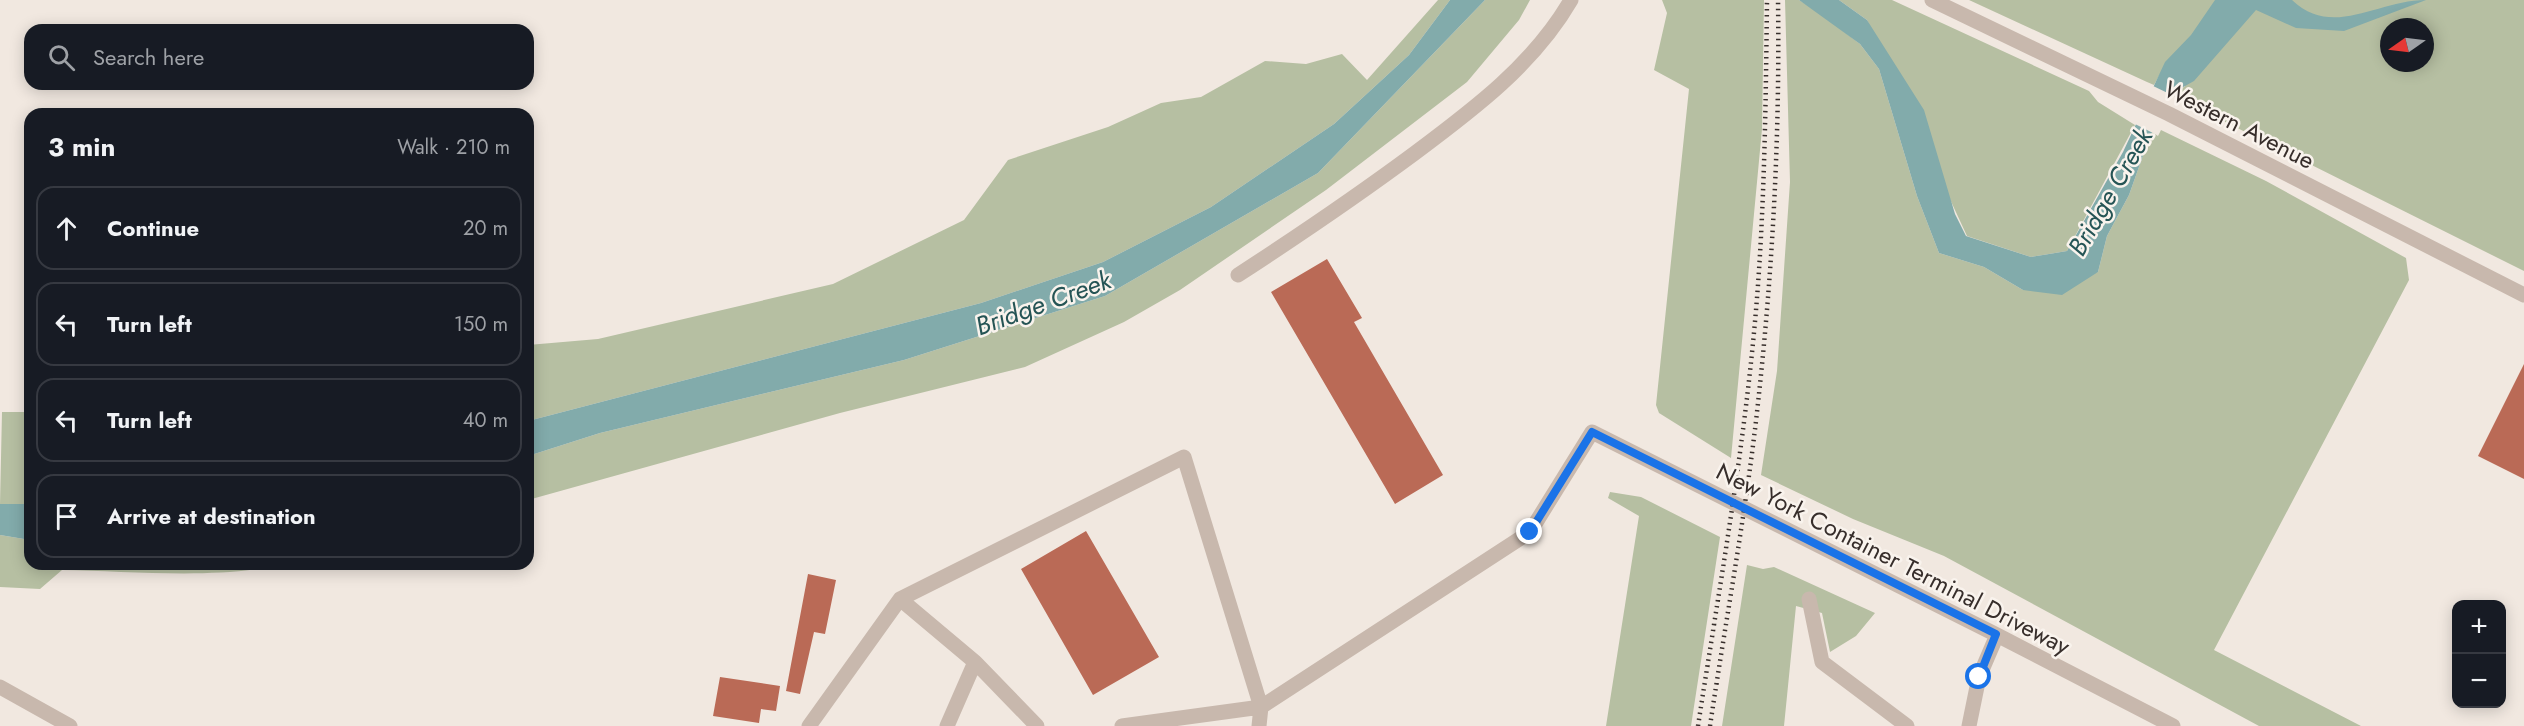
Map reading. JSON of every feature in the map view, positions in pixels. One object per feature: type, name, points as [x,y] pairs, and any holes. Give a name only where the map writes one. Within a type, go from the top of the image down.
[{"type":"street","points":[[1238,275],[1371,185],[1505,81],[1542,43],[1571,0]]},
{"type":"street","name":"Western Avenue","points":[[1932,0],[2169,114],[2524,295]]},
{"type":"street","name":"New York Container Terminal Driveway","points":[[1261,707],[1530,532],[1592,432],[1996,634],[2173,726]]},
{"type":"street","points":[[809,726],[900,599],[1184,457],[1261,707],[1258,726]]},
{"type":"street","points":[[900,599],[975,662],[1038,726]]},
{"type":"street","points":[[1809,599],[1822,662],[1907,726]]},
{"type":"street","points":[[1970,726],[1979,677],[1996,634]]},
{"type":"street","points":[[947,726],[975,662]]},
{"type":"street","points":[[0,687],[70,726]]},
{"type":"street","points":[[1122,726],[1261,707]]},
{"type":"green space","points":[[1438,0],[1450,0],[1409,55],[1334,124],[1211,207],[1103,262],[981,303],[534,419],[534,344],[598,339],[833,284],[964,220],[1008,160],[1108,127],[1161,103],[1201,97],[1265,61],[1306,64],[1342,54],[1367,80]]},
{"type":"green space","points":[[1485,0],[1530,0],[1519,20],[1467,82],[1326,190],[1180,290],[1124,322],[1025,367],[840,413],[534,498],[534,454],[600,433],[904,360],[1105,296],[1318,173]]},
{"type":"green space","points":[[1662,0],[1764,0],[1762,129],[1731,458],[1659,413],[1656,405],[1689,89],[1654,70],[1667,13]]},
{"type":"green space","points":[[1785,0],[1799,0],[1817,11],[1860,44],[1879,69],[1917,196],[1939,253],[1984,267],[2023,290],[2098,272],[2107,236],[2129,195],[2150,136],[2152,132],[2158,136],[2161,130],[2266,181],[2406,258],[2409,280],[2214,650],[2361,726],[2259,726],[1944,556],[1853,519],[1761,475],[1777,371],[1790,182]]},
{"type":"green space","points":[[1839,0],[1892,0],[2089,91],[2098,102],[2135,125],[2067,251],[2031,257],[1967,236],[1867,20]]},
{"type":"green space","points":[[1969,0],[2524,0],[2524,271],[2173,96],[2185,86],[2160,74],[2154,85]]},
{"type":"green space","points":[[2,412],[24,412],[24,504],[0,504]]},
{"type":"green space","points":[[1610,492],[1641,497],[1720,537],[1691,726],[1606,726],[1639,516],[1608,498]]},
{"type":"green space","points":[[0,535],[24,539],[24,570],[62,570],[40,589],[0,587]]},
{"type":"green space","points":[[1747,565],[1763,569],[1774,567],[1875,613],[1856,636],[1830,652],[1822,613],[1796,606],[1784,726],[1722,726]]},
{"type":"green space","points":[[62,570],[250,570],[204,573]]},
{"type":"water","name":"Bridge Creek","points":[[1450,0],[1485,0],[1318,173],[1105,296],[904,360],[600,433],[534,454],[534,419],[981,303],[1103,262],[1211,207],[1334,124],[1409,55]]},
{"type":"water","name":"Bridge Creek","points":[[1799,0],[1839,0],[1867,20],[1924,110],[1955,214],[1966,236],[2031,257],[2067,251],[2123,152],[2165,62],[2191,35],[2215,0],[2292,0],[2308,11],[2323,16],[2339,17],[2356,15],[2390,5],[2426,0],[2344,31],[2296,28],[2256,10],[2194,81],[2176,91],[2150,136],[2129,195],[2107,236],[2098,272],[2062,295],[2023,290],[1984,267],[1939,253],[1917,196],[1879,69],[1860,44]]},
{"type":"water","points":[[0,504],[24,504],[24,539],[0,535]]},
{"type":"pier","points":[[2151,85],[2176,97],[2155,134],[2133,123]]},
{"type":"building","points":[[1327,259],[1362,318],[1354,322],[1443,475],[1395,504],[1271,292]]},
{"type":"building","points":[[2524,364],[2524,479],[2478,456]]},
{"type":"building","points":[[1086,531],[1159,657],[1093,695],[1021,569]]},
{"type":"building","points":[[808,574],[836,580],[825,634],[814,632],[800,694],[786,691]]},
{"type":"building","points":[[720,677],[780,686],[776,711],[761,709],[759,723],[713,716]]},
{"type":"railway","points":[[1698,726],[1735,491],[1756,313],[1763,190],[1767,0]]},
{"type":"railway","points":[[1710,726],[1746,497],[1762,368],[1771,263],[1776,158],[1778,0]]},
{"type":"route","points":[[1530,532],[1592,432],[1996,634],[1979,677]]}]
